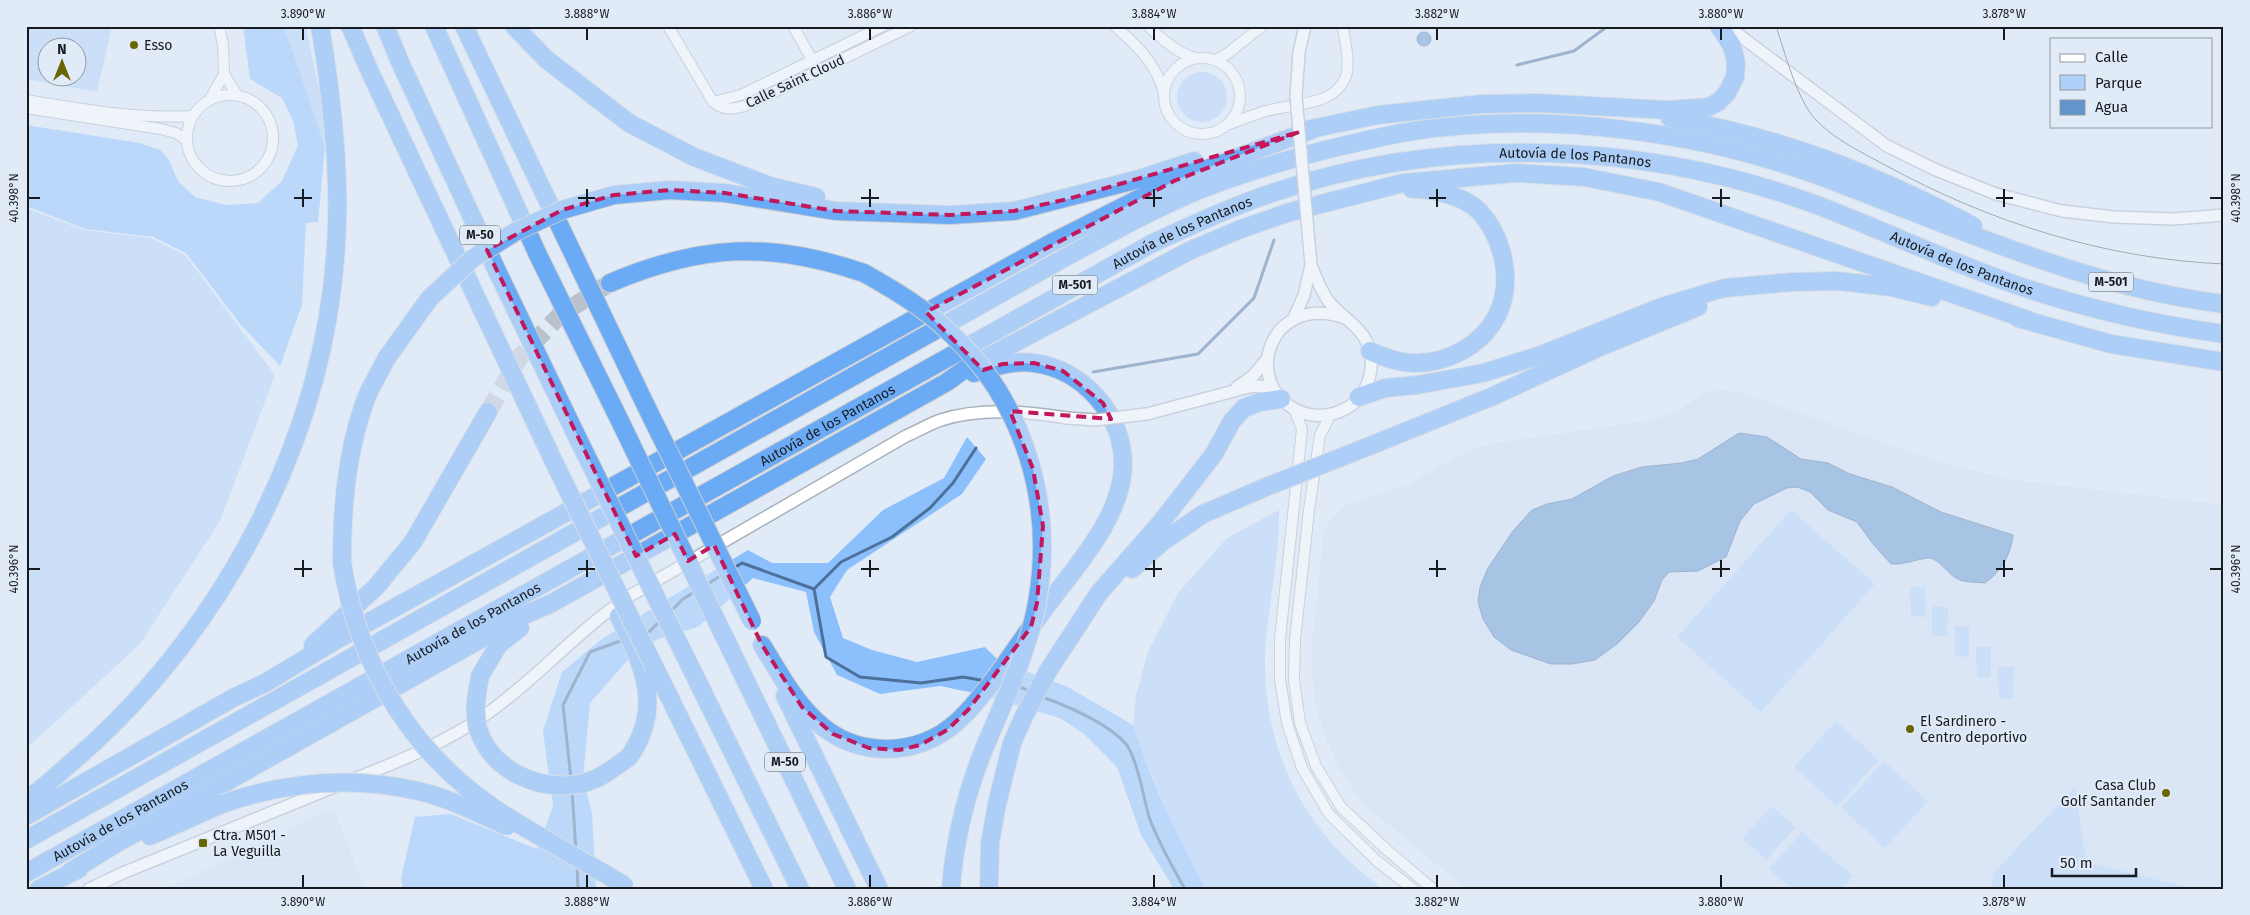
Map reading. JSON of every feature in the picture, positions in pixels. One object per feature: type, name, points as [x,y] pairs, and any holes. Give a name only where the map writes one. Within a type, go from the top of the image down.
[{"type":"highway","points":[[26,800],[107,730],[150,685],[184,642],[213,602],[254,532],[279,479],[302,422],[323,341],[332,283],[337,224],[337,156],[330,83],[320,26]]},
{"type":"highway","points":[[350,26],[552,460],[764,889]]},
{"type":"highway","name":"M-50","points":[[385,26],[498,273],[800,889]]},
{"type":"highway","name":"M-50","points":[[434,26],[538,255],[847,889]]},
{"type":"highway","name":"M-50","points":[[464,26],[646,406],[752,621],[778,683],[879,889]]},
{"type":"highway","points":[[514,26],[547,60],[629,122],[694,157],[770,186],[838,203],[894,213]]},
{"type":"highway","points":[[628,887],[506,816],[480,797],[430,753],[393,704],[379,679],[358,633],[348,599],[342,564],[342,511],[352,442],[364,402],[386,359],[429,299],[472,259],[515,232],[562,210],[614,195],[670,190],[725,193],[836,211],[950,215],[1014,211],[1139,179],[1277,136],[1378,115],[1463,105],[1537,103],[1692,110],[1709,107],[1718,102],[1727,93],[1734,77],[1736,63],[1732,46],[1718,26]]},
{"type":"highway","points":[[1610,107],[1757,136],[1828,159],[1916,196],[1998,240],[2009,250]]},
{"type":"highway","name":"Autovía de los Pantanos","points":[[26,840],[1066,257],[1202,189],[1267,166],[1351,143],[1414,131],[1503,124],[1595,126],[1665,136],[1749,154],[1822,177],[2009,250],[2129,287],[2224,304]]},
{"type":"highway","points":[[233,698],[266,683],[342,638],[1051,243],[1174,180],[1311,130]]},
{"type":"highway","name":"Autovía de los Pantanos","points":[[26,873],[1143,249],[1216,214],[1278,191],[1359,170],[1422,159],[1502,152],[1589,156],[1661,163],[1738,179],[1814,204],[2026,288],[2089,308],[2178,327],[2224,334]]},
{"type":"highway","points":[[70,872],[95,855],[520,617],[552,603],[948,382],[965,369],[1036,330],[1191,250],[1241,229],[1290,212],[1403,183],[1449,177],[1516,173],[1584,177],[1659,192],[2028,320]]},
{"type":"highway","points":[[1370,351],[1401,362],[1420,363],[1449,357],[1472,346],[1496,316],[1503,299],[1505,270],[1500,246],[1493,229],[1478,210],[1450,194],[1426,189],[1376,190]]},
{"type":"highway","points":[[610,284],[645,269],[680,258],[717,252],[755,250],[792,254],[828,261],[864,273],[917,305],[949,331],[972,355],[990,379],[1010,412],[1032,468],[1043,526],[1043,553],[1037,603],[1025,648],[968,792],[956,842],[951,889]]},
{"type":"highway","points":[[1359,397],[1385,388],[1417,385],[1483,373],[1538,356],[1664,306],[1724,288],[1793,282],[1837,281],[1892,287],[2028,320],[2112,344],[2224,362]]},
{"type":"highway","points":[[1083,620],[1114,586],[1162,542],[1204,514],[1266,487],[1491,397],[1692,308],[1793,282]]},
{"type":"highway","points":[[762,645],[802,707],[833,734],[853,744],[869,748],[899,750],[920,745],[947,730],[968,710],[1103,529],[1118,495],[1123,465],[1118,434],[1103,403],[1083,385],[1063,371],[1034,363],[1003,364],[948,382]]},
{"type":"highway","points":[[989,889],[991,836],[996,804],[1012,743],[1048,671],[1099,593],[1162,521],[1214,454],[1232,421],[1244,408],[1260,402],[1284,400]]},
{"type":"highway","points":[[26,816],[233,698],[318,642],[376,587],[413,542],[488,412]]},
{"type":"highway","points":[[552,460],[563,498],[642,663],[647,689],[648,712],[643,732],[629,757],[607,774],[581,784],[556,785],[531,781],[509,771],[491,752],[478,729],[475,702],[480,676],[499,644],[552,603]]},
{"type":"highway","points":[[39,889],[70,872],[222,804],[250,794],[306,784],[383,785],[419,791],[451,802],[506,826],[628,887]]},
{"type":"street","points":[[219,26],[223,44],[224,74],[237,95]]},
{"type":"street","points":[[668,26],[713,102]]},
{"type":"street","points":[[793,26],[818,71]]},
{"type":"street","name":"Calle Saint Cloud","points":[[713,102],[741,96],[883,26]]},
{"type":"street","name":"Calle Saint Cloud","points":[[713,102],[720,108],[730,110],[746,106],[911,26]]},
{"type":"street","points":[[1115,26],[1148,58],[1160,77],[1167,112],[1172,120],[1184,130],[1199,135],[1210,134],[1266,111],[1317,100],[1334,93],[1342,83],[1348,64],[1343,26]]},
{"type":"street","points":[[1148,26],[1169,46],[1194,58],[1216,60],[1232,71],[1240,89],[1239,108],[1228,125]]},
{"type":"street","points":[[1216,60],[1228,54],[1262,26]]},
{"type":"street","points":[[1294,318],[1304,295],[1310,265],[1296,96],[1299,52],[1305,26]]},
{"type":"street","points":[[1727,26],[1887,146],[1936,170],[1996,194],[2062,211],[2114,217],[2173,219],[2224,215]]},
{"type":"street","points":[[1164,91],[1172,72],[1179,65],[1194,58]]},
{"type":"street","points":[[210,99],[224,74]]},
{"type":"street","points":[[229,94],[237,95],[257,103],[267,114],[272,128],[273,143],[269,157],[260,169],[248,178],[233,182],[218,180],[205,174],[194,163],[188,152],[186,140],[187,127],[201,104],[210,99],[229,94]]},
{"type":"street","points":[[26,100],[70,108],[140,116],[192,116]]},
{"type":"street","points":[[26,108],[161,129],[176,133],[186,140]]},
{"type":"street","points":[[1310,265],[1321,290],[1344,318]]},
{"type":"street","points":[[89,889],[248,821],[396,763],[450,736],[485,715],[591,625],[633,594],[906,436],[940,420],[973,413],[1013,412],[1095,420],[1147,414],[1226,392],[1261,386],[1284,400],[1306,414],[1331,414],[1346,408],[1359,397],[1368,383],[1372,367],[1370,351],[1365,338],[1356,326],[1344,318],[1328,312],[1310,312],[1294,318],[1281,328],[1271,343],[1267,360],[1269,376],[1284,400],[1302,429],[1280,638],[1280,679],[1287,724],[1302,768],[1329,814],[1377,861],[1413,889]]},
{"type":"street","points":[[1226,392],[1245,383],[1267,360]]},
{"type":"street","points":[[1331,414],[1320,435],[1309,510],[1295,640],[1294,680],[1300,722],[1316,766],[1341,807],[1433,889]]},
{"type":"highlighted area","points":[[1299,132],[1174,181],[926,312],[983,370],[1003,364],[1034,363],[1063,371],[1103,403],[1111,419],[1010,411],[1033,469],[1043,526],[1037,603],[1031,627],[968,710],[947,730],[920,745],[899,750],[869,748],[833,734],[802,707],[762,645],[714,545],[688,561],[675,534],[636,556],[487,250],[562,210],[614,195],[670,190],[725,193],[836,211],[950,215],[1014,211],[1068,199]]},
{"type":"shaded area","points":[[243,26],[284,26],[325,147],[318,222],[306,223],[302,305],[280,366],[241,325],[186,253],[153,237],[85,229],[26,206],[26,125],[140,143],[160,150],[168,158],[178,181],[195,197],[226,205],[258,203],[282,181],[298,145],[293,120],[282,98],[250,79]]},
{"type":"shaded area","points":[[1720,390],[1742,393],[1952,466],[2016,480],[2224,505],[2224,889],[1467,889],[1363,804],[1340,771],[1324,735],[1314,697],[1311,652],[1324,531],[1331,519],[1347,504],[1404,486],[1468,451],[1495,443],[1653,420],[1677,411],[1703,394]]},
{"type":"shaded area","points":[[967,437],[986,459],[962,494],[847,570],[830,597],[843,638],[872,650],[917,662],[985,647],[999,661],[1068,687],[1133,725],[1165,808],[1206,889],[1174,889],[1141,835],[1117,767],[1084,734],[1060,718],[974,693],[940,686],[880,694],[837,675],[814,632],[806,592],[753,578],[698,627],[656,640],[626,662],[590,703],[583,778],[592,813],[596,889],[403,889],[401,878],[415,817],[451,814],[537,849],[553,806],[543,731],[562,672],[602,639],[748,550],[772,563],[828,563],[883,510],[944,478]]},
{"type":"shaded area","points":[[334,808],[365,889],[164,889]]},
{"type":"green space","points":[[26,26],[112,26],[97,92],[75,88],[88,88],[88,38],[38,38],[38,81],[26,79]]},
{"type":"green space","points":[[284,26],[306,26],[322,104],[325,147]]},
{"type":"green space","points":[[1202,72],[1220,79],[1227,97],[1220,115],[1202,122],[1184,115],[1177,97],[1184,79]]},
{"type":"green space","points":[[26,208],[84,230],[151,238],[186,256],[275,375],[220,521],[140,644],[26,749]]},
{"type":"green space","points":[[1279,510],[1278,542],[1266,639],[1265,669],[1272,728],[1292,784],[1306,810],[1344,856],[1382,889],[1206,889],[1179,841],[1142,752],[1133,725],[1136,695],[1148,652],[1178,593],[1227,538]]},
{"type":"green space","points":[[1791,510],[1875,584],[1761,712],[1677,637]]},
{"type":"green space","points":[[1910,587],[1925,587],[1926,617],[1911,616]]},
{"type":"green space","points":[[1932,606],[1948,607],[1947,636],[1932,636]]},
{"type":"green space","points":[[1955,626],[1969,626],[1969,657],[1955,656]]},
{"type":"green space","points":[[1976,647],[1991,647],[1991,677],[1977,677]]},
{"type":"green space","points":[[1998,667],[2014,667],[2013,698],[1999,698]]},
{"type":"green space","points":[[1836,721],[1879,760],[1837,806],[1794,767]]},
{"type":"green space","points":[[1884,761],[1928,801],[1885,848],[1841,808]]},
{"type":"green space","points":[[2075,787],[2086,862],[2195,889],[1991,889],[1994,872]]},
{"type":"green space","points":[[1772,806],[1796,827],[1766,860],[1742,838]]},
{"type":"green space","points":[[1802,832],[1853,876],[1842,889],[1792,889],[1769,869]]},
{"type":"water","points":[[1424,32],[1429,34],[1431,39],[1429,44],[1424,46],[1419,44],[1417,39],[1419,34]]},
{"type":"water","points":[[1739,433],[1767,437],[1801,459],[1828,463],[1850,474],[1892,487],[1941,512],[2013,535],[2007,556],[1996,574],[1985,583],[1968,582],[1958,579],[1938,562],[1930,558],[1891,564],[1857,522],[1828,510],[1810,492],[1797,487],[1787,488],[1754,504],[1740,521],[1726,557],[1698,571],[1669,572],[1662,580],[1654,601],[1639,622],[1617,644],[1595,660],[1572,664],[1551,664],[1511,650],[1494,637],[1483,619],[1478,602],[1480,587],[1488,568],[1513,531],[1532,510],[1547,504],[1572,499],[1613,476],[1642,467],[1682,463],[1698,459]]},
{"type":"waterway","points":[[1517,65],[1574,51],[1608,26]]},
{"type":"waterway","points":[[1093,372],[1198,354],[1254,298],[1274,240]]},
{"type":"waterway","points":[[732,569],[742,563],[814,589],[841,562],[892,537],[930,508],[953,483],[976,448]]},
{"type":"waterway","points":[[706,585],[722,575]]},
{"type":"waterway","points":[[814,589],[826,657],[860,677],[921,683],[963,677],[986,681]]},
{"type":"waterway","points":[[670,612],[683,599],[696,591]]},
{"type":"waterway","points":[[643,634],[650,631],[660,621]]},
{"type":"waterway","points":[[571,779],[563,705],[590,652],[623,640]]},
{"type":"waterway","points":[[1017,686],[1030,691]]},
{"type":"waterway","points":[[1040,696],[1098,722],[1126,744],[1134,759],[1149,817],[1185,889]]},
{"type":"waterway","points":[[572,790],[576,851]]},
{"type":"waterway","points":[[577,865],[578,889]]},
{"type":"tunnel","points":[[488,412],[520,357],[560,315],[610,283]]},
{"type":"tram line","points":[[1776,26],[1797,89],[1816,120],[1848,145],[1885,165],[1965,204],[2049,234],[2092,246],[2135,254],[2180,261],[2224,264]]},
{"type":"place","name":"Esso","points":[[134,45]]},
{"type":"place","name":"El Sardinero - Centro deportivo","points":[[1910,729]]},
{"type":"place","name":"Casa Club Golf Santander","points":[[2166,793]]},
{"type":"place","name":"Ctra. M501 - La Veguilla","points":[[203,843]]}]
